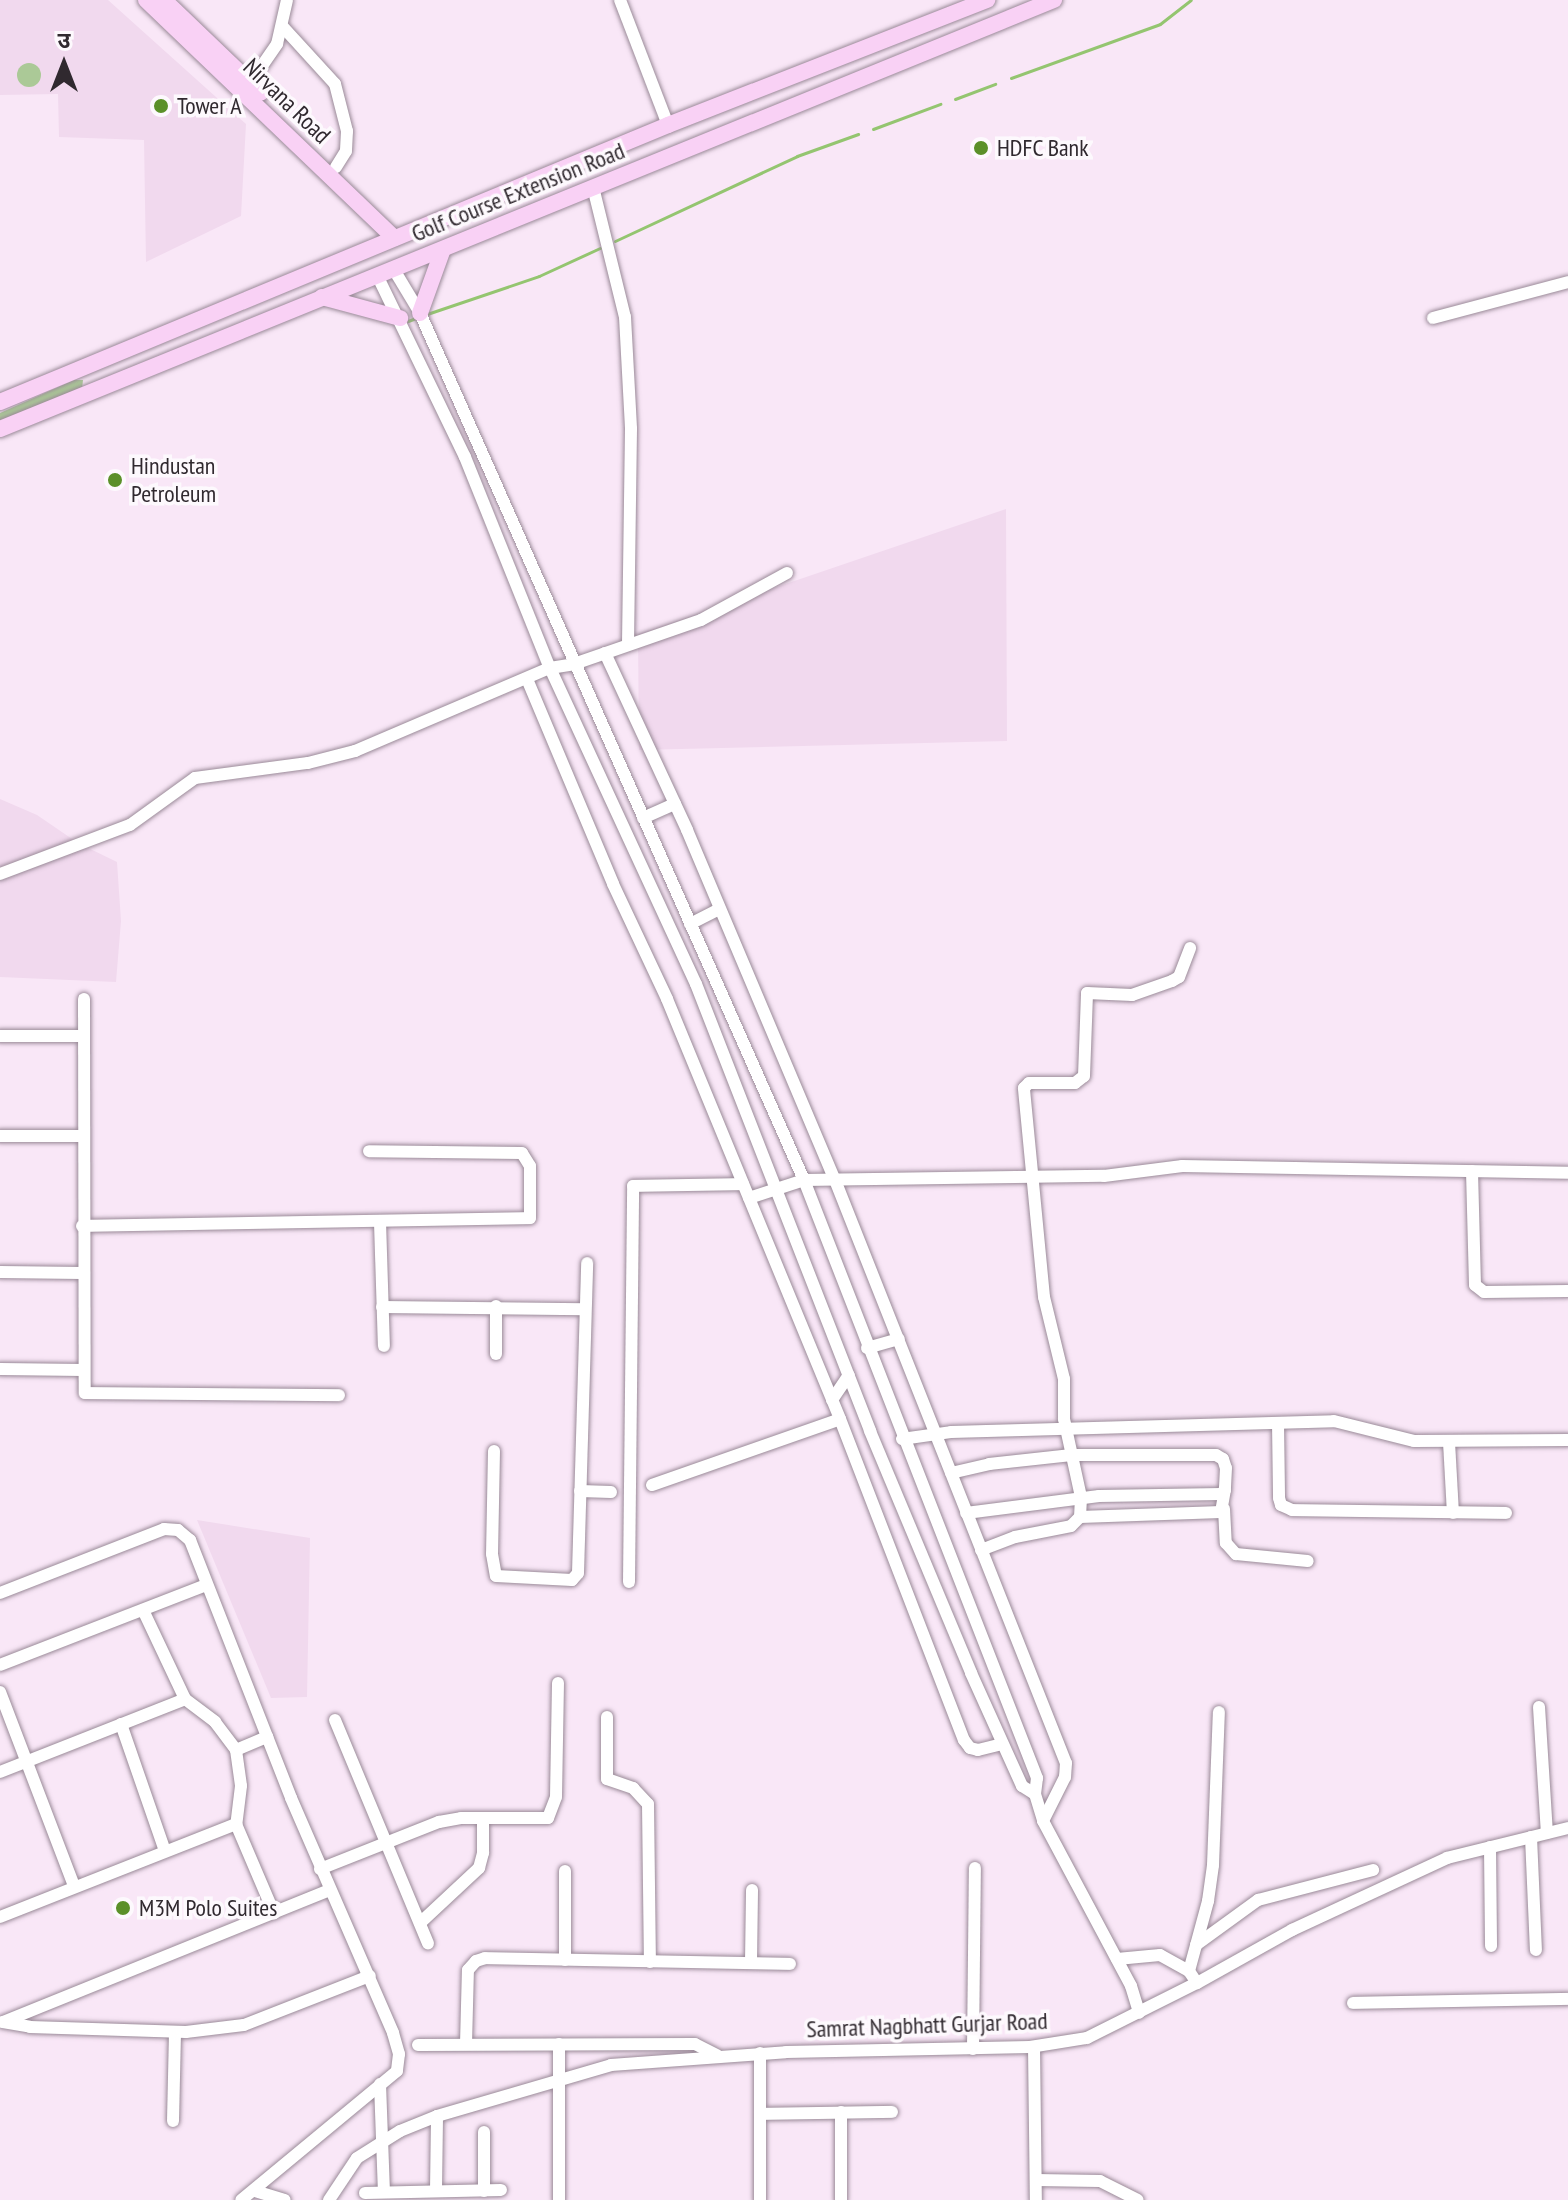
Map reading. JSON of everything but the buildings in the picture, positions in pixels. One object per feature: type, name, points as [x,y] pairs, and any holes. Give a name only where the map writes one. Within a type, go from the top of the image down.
[{"type":"main road","name":"Nirvana Road","points":[[146,0],[336,167],[398,236]]},
{"type":"main road","name":"Nirvana Road","points":[[164,0],[398,236]]},
{"type":"main road","name":"Golf Course Extension Road","points":[[0,429],[322,297],[442,252],[593,187],[1054,0]]},
{"type":"main road","name":"Golf Course Extension Road","points":[[0,402],[668,125],[981,2]]},
{"type":"main road","points":[[981,2],[989,26]]},
{"type":"main road","points":[[622,144],[633,171]]},
{"type":"main road","points":[[420,313],[442,252]]},
{"type":"main road","points":[[275,288],[284,314]]},
{"type":"main road","points":[[322,297],[400,318]]},
{"type":"main road","points":[[91,364],[102,387]]},
{"type":"street","points":[[248,87],[277,44],[287,0]]},
{"type":"street","points":[[620,0],[668,125]]},
{"type":"street","points":[[283,27],[335,84],[347,131],[346,151],[336,167]]},
{"type":"street","points":[[593,187],[625,317],[631,429],[628,643]]},
{"type":"street","points":[[385,272],[420,313],[804,1180],[902,1439],[1037,1778],[1035,1794],[1043,1821],[1131,1986],[1139,2013]]},
{"type":"street","points":[[385,272],[400,318],[465,457],[550,668],[696,984],[779,1188],[874,1440],[1002,1744],[1022,1786],[1035,1794]]},
{"type":"street","points":[[1433,318],[1568,282]]},
{"type":"street","points":[[0,874],[130,825],[195,778],[337,756],[550,668],[574,664],[701,620],[733,599],[787,573]]},
{"type":"street","points":[[605,653],[675,804],[835,1180],[1066,1763],[1065,1777],[1043,1821]]},
{"type":"street","points":[[527,679],[613,884],[667,999],[749,1198],[840,1419],[964,1740],[970,1748],[978,1750],[1002,1744]]},
{"type":"street","points":[[643,818],[675,804]]},
{"type":"street","points":[[690,924],[719,909]]},
{"type":"street","points":[[981,1550],[1015,1537],[1071,1526],[1080,1517],[1081,1497],[1067,1430],[1064,1379],[1044,1297],[1024,1088],[1029,1083],[1075,1083],[1084,1076],[1087,993],[1132,995],[1172,981],[1179,977],[1190,948]]},
{"type":"street","points":[[84,999],[83,1388],[91,1395],[339,1395]]},
{"type":"street","points":[[0,1036],[84,1036]]},
{"type":"street","points":[[0,1136],[82,1136]]},
{"type":"street","points":[[82,1226],[526,1220],[531,1213],[530,1166],[522,1153],[369,1151]]},
{"type":"street","points":[[749,1198],[804,1180],[1034,1179],[1203,1166],[1268,1170],[1568,1173]]},
{"type":"street","points":[[1472,1171],[1475,1285],[1484,1292],[1568,1291]]},
{"type":"street","points":[[629,1582],[633,1186],[743,1184]]},
{"type":"street","points":[[380,1222],[384,1346]]},
{"type":"street","points":[[494,1451],[492,1560],[496,1576],[500,1579],[574,1578],[578,1573],[587,1263]]},
{"type":"street","points":[[0,1272],[82,1273]]},
{"type":"street","points":[[496,1306],[496,1354]]},
{"type":"street","points":[[382,1307],[585,1309]]},
{"type":"street","points":[[867,1348],[899,1339]]},
{"type":"street","points":[[0,1369],[83,1370]]},
{"type":"street","points":[[832,1400],[849,1375]]},
{"type":"street","points":[[652,1485],[840,1419]]},
{"type":"street","points":[[902,1439],[935,1432],[1334,1421],[1370,1427],[1414,1441],[1568,1440]]},
{"type":"street","points":[[1278,1423],[1281,1505],[1325,1512],[1506,1513]]},
{"type":"street","points":[[845,1433],[874,1440]]},
{"type":"street","points":[[1449,1442],[1453,1513]]},
{"type":"street","points":[[951,1473],[989,1464],[1072,1455],[1216,1455],[1223,1459],[1226,1468],[1226,1543],[1236,1554],[1308,1561]]},
{"type":"street","points":[[966,1513],[1081,1497],[1221,1494],[1225,1490]]},
{"type":"street","points":[[580,1491],[611,1492]]},
{"type":"street","points":[[1080,1517],[1205,1515],[1224,1509]]},
{"type":"street","points":[[0,1593],[164,1529],[178,1530],[190,1540],[320,1869],[370,1976],[399,2054],[397,2071],[241,2200]]},
{"type":"street","points":[[0,1665],[206,1585]]},
{"type":"street","points":[[143,1610],[185,1699],[215,1722],[236,1750],[241,1786],[236,1824],[274,1913]]},
{"type":"street","points":[[320,1869],[439,1822],[542,1820],[552,1813],[558,1683]]},
{"type":"street","points":[[0,1692],[74,1886]]},
{"type":"street","points":[[0,1772],[185,1699]]},
{"type":"street","points":[[1539,1707],[1547,1833]]},
{"type":"street","points":[[1189,1971],[1208,1901],[1213,1865],[1219,1712]]},
{"type":"street","points":[[607,1717],[607,1779],[633,1788],[648,1804],[650,1962]]},
{"type":"street","points":[[335,1720],[428,1943]]},
{"type":"street","points":[[121,1724],[165,1851]]},
{"type":"street","points":[[236,1750],[267,1737]]},
{"type":"street","points":[[420,1923],[479,1868],[483,1853],[483,1819]]},
{"type":"street","points":[[0,1917],[236,1824]]},
{"type":"street","name":"Samrat Nagbhatt Gurjar Road","points":[[329,2200],[357,2158],[383,2141],[437,2116],[611,2065],[760,2053],[1034,2047],[1087,2038],[1306,1924],[1447,1858],[1568,1828]]},
{"type":"street","points":[[1531,1837],[1536,1950]]},
{"type":"street","points":[[1490,1847],[1491,1946]]},
{"type":"street","points":[[973,2049],[975,1868]]},
{"type":"street","points":[[1196,1945],[1258,1900],[1373,1870]]},
{"type":"street","points":[[565,1871],[565,1960]]},
{"type":"street","points":[[2,2022],[329,1890]]},
{"type":"street","points":[[751,1963],[752,1890]]},
{"type":"street","points":[[1117,1959],[1160,1955],[1189,1971],[1197,1983]]},
{"type":"street","points":[[466,2044],[470,1966],[485,1958],[790,1964]]},
{"type":"street","points":[[2,2022],[30,2027],[175,2032],[244,2025],[370,1976]]},
{"type":"street","points":[[1353,2003],[1568,1999]]},
{"type":"street","points":[[173,2121],[175,2032]]},
{"type":"street","points":[[559,2044],[559,2200]]},
{"type":"street","points":[[418,2045],[695,2044],[717,2055]]},
{"type":"street","points":[[1034,2047],[1036,2200]]},
{"type":"street","points":[[760,2053],[760,2200]]},
{"type":"street","points":[[380,2084],[384,2191]]},
{"type":"street","points":[[841,2112],[841,2200]]},
{"type":"street","points":[[760,2114],[892,2112]]},
{"type":"street","points":[[436,2190],[437,2116]]},
{"type":"street","points":[[484,2132],[484,2191]]},
{"type":"street","points":[[1036,2180],[1100,2181],[1138,2200]]},
{"type":"street","points":[[365,2193],[501,2190]]},
{"type":"street","points":[[255,2191],[285,2200]]},
{"type":"shaded area","points":[[0,0],[108,0],[246,124],[241,216],[146,262],[144,140],[59,137],[58,94],[0,95]]},
{"type":"shaded area","points":[[1006,509],[1007,741],[639,750],[638,634]]},
{"type":"shaded area","points":[[0,799],[37,815],[78,843],[117,862],[121,921],[116,982],[0,977]]},
{"type":"shaded area","points":[[197,1520],[310,1538],[307,1697],[271,1698]]},
{"type":"green space","points":[[24,63],[34,63],[41,70],[41,80],[34,87],[24,87],[17,80],[17,70]]},
{"type":"green space","points":[[74,380],[83,380],[82,389],[0,424],[0,413]]},
{"type":"waterway","points":[[1011,78],[1160,24],[1191,0]]},
{"type":"waterway","points":[[955,99],[995,84]]},
{"type":"waterway","points":[[873,129],[940,104]]},
{"type":"waterway","points":[[615,241],[797,156],[858,134]]},
{"type":"waterway","points":[[427,314],[539,276],[600,248]]},
{"type":"waterway","points":[[408,321],[416,318]]},
{"type":"place","name":"Tower A","points":[[161,106]]},
{"type":"place","name":"HDFC Bank","points":[[981,148]]},
{"type":"place","name":"Hindustan Petroleum","points":[[115,480]]},
{"type":"place","name":"M3M Polo Suites","points":[[123,1908]]}]
